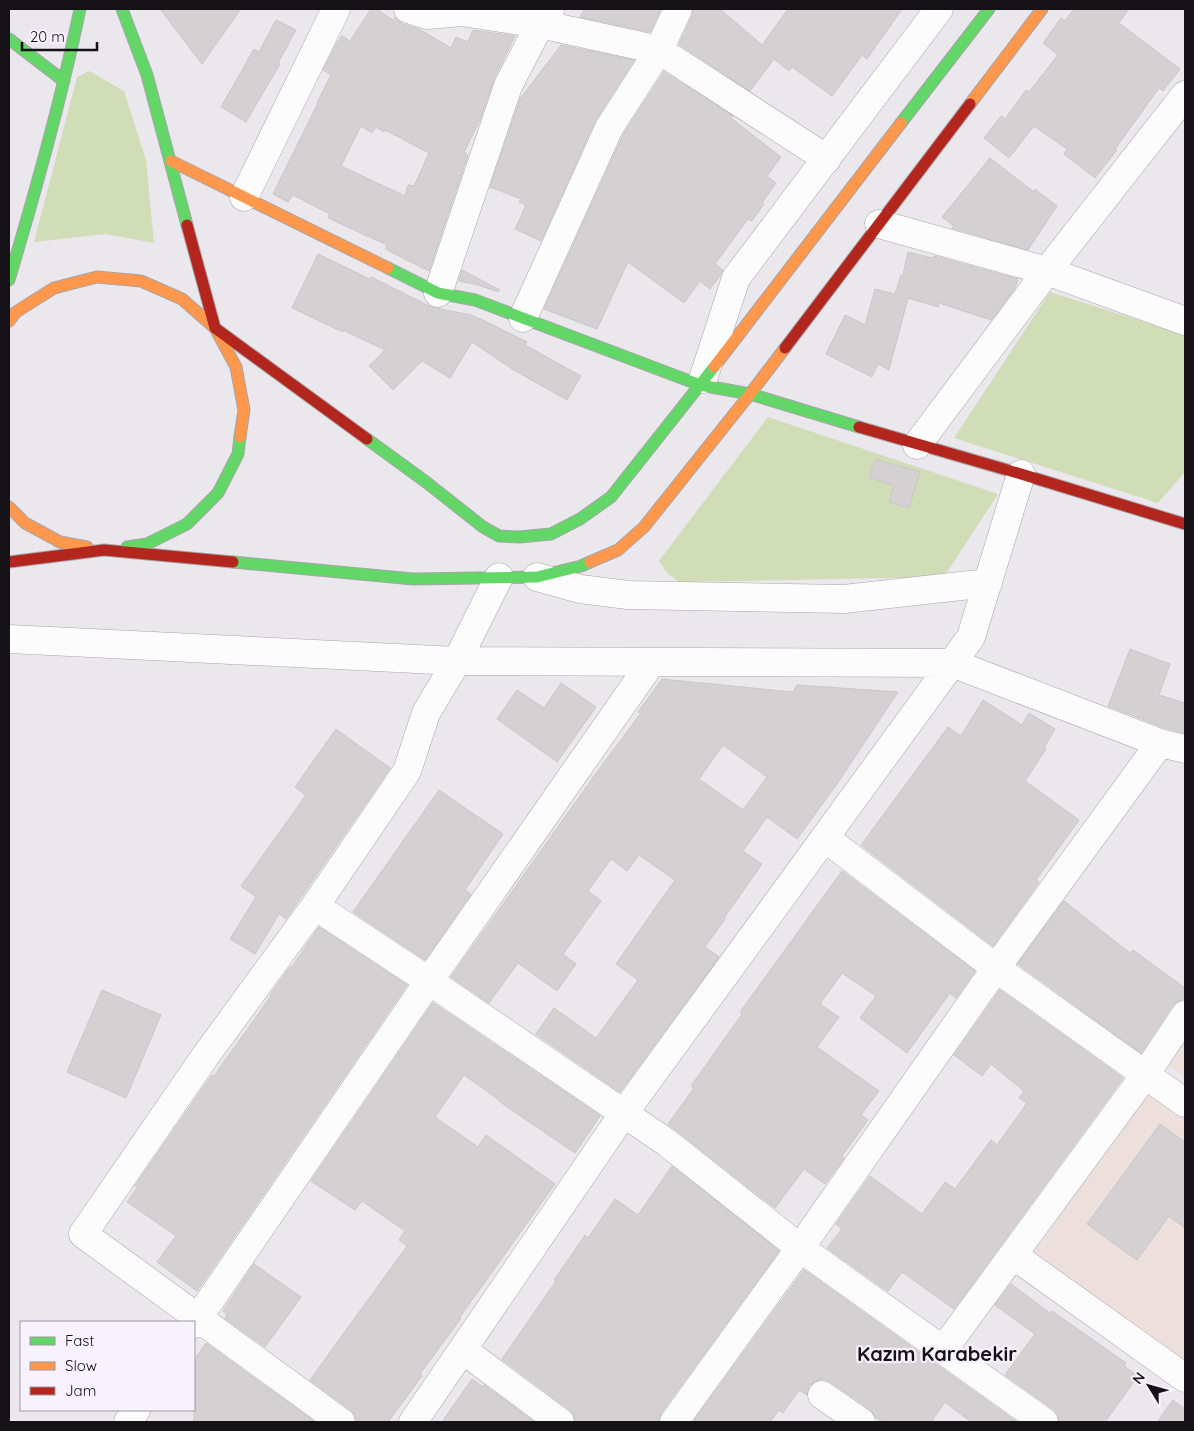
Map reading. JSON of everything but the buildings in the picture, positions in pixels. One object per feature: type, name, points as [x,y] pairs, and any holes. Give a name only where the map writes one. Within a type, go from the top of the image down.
[{"type":"main road","points":[[9,280],[16,230],[64,81],[80,9]]},
{"type":"main road","points":[[9,562],[148,544],[187,524],[218,493],[238,454],[244,410],[236,367],[214,328],[147,74],[122,9]]},
{"type":"main road","points":[[9,321],[16,312],[54,288],[97,277],[141,281],[182,299],[214,328],[426,482],[483,527],[499,536],[519,537],[551,534],[580,519],[611,497],[700,385],[989,9]]},
{"type":"main road","points":[[9,507],[25,523],[60,542],[104,550],[494,587],[581,566],[618,550],[644,527],[750,394],[1042,9]]},
{"type":"main road","points":[[9,39],[64,81]]},
{"type":"main road","points":[[171,161],[438,292],[475,300],[700,385],[750,394],[1185,524]]},
{"type":"street","points":[[244,197],[336,9]]},
{"type":"street","points":[[408,9],[428,15],[462,12],[545,16],[659,50],[827,159]]},
{"type":"street","points":[[523,318],[609,128],[659,50],[678,9]]},
{"type":"street","points":[[700,385],[736,278],[939,9]]},
{"type":"street","points":[[438,292],[508,86],[545,16]]},
{"type":"street","points":[[917,445],[1047,271],[1185,95]]},
{"type":"street","points":[[879,224],[1047,271],[1182,314]]},
{"type":"street","points":[[413,1422],[624,1113],[971,637],[1021,474]]},
{"type":"street","points":[[538,577],[580,589],[628,595],[844,599],[988,582]]},
{"type":"street","points":[[341,1422],[196,1321],[83,1234],[204,1058],[315,906],[406,770],[426,713],[461,653],[494,587]]},
{"type":"street","points":[[9,639],[461,653],[651,662],[952,663],[1173,746],[996,968],[800,1248],[674,1422]]},
{"type":"street","points":[[196,1321],[651,662]]},
{"type":"street","points":[[825,838],[996,968],[1185,1103]]},
{"type":"street","points":[[315,906],[666,1142],[800,1248],[1044,1422]]},
{"type":"street","points":[[942,1350],[1145,1075],[1185,1015]]},
{"type":"street","points":[[1013,1254],[1185,1378]]},
{"type":"street","points":[[463,1350],[560,1422]]},
{"type":"street","points":[[822,1395],[861,1422]]},
{"type":"street","points":[[128,1422],[135,1411]]},
{"type":"shaded area","points":[[1185,1034],[1185,1077],[1165,1062]]},
{"type":"shaded area","points":[[1148,1093],[1185,1119],[1185,1361],[1033,1254]]},
{"type":"green space","points":[[89,71],[124,91],[146,160],[154,243],[105,234],[34,242],[77,77]]},
{"type":"green space","points":[[1050,292],[1185,335],[1185,472],[1158,503],[954,438]]},
{"type":"green space","points":[[768,417],[998,494],[944,577],[679,582],[667,573],[659,561]]},
{"type":"traffic: fast","points":[[9,280],[48,145],[80,9]]},
{"type":"traffic: fast","points":[[122,9],[147,75],[187,225]]},
{"type":"traffic: fast","points":[[901,123],[989,9]]},
{"type":"traffic: fast","points":[[9,39],[64,81]]},
{"type":"traffic: fast","points":[[388,268],[438,293],[475,300],[700,385],[750,394],[859,427]]},
{"type":"traffic: fast","points":[[367,439],[483,527],[499,536],[519,537],[551,534],[580,519],[611,497],[714,367]]},
{"type":"traffic: fast","points":[[127,547],[147,544],[187,524],[218,493],[238,454],[240,437]]},
{"type":"traffic: fast","points":[[233,562],[413,579],[537,577],[590,562]]},
{"type":"traffic: slow","points":[[970,104],[1042,9]]},
{"type":"traffic: slow","points":[[714,367],[901,123]]},
{"type":"traffic: slow","points":[[171,161],[388,268]]},
{"type":"traffic: slow","points":[[9,321],[16,312],[54,288],[97,277],[141,281],[182,299],[215,328],[236,367],[244,410],[240,437]]},
{"type":"traffic: slow","points":[[590,562],[618,550],[644,527],[785,348]]},
{"type":"traffic: slow","points":[[9,507],[25,523],[60,542],[87,547]]},
{"type":"traffic: jam","points":[[785,348],[970,104]]},
{"type":"traffic: jam","points":[[187,225],[215,328],[367,439]]},
{"type":"traffic: jam","points":[[859,427],[1185,524]]},
{"type":"traffic: jam","points":[[9,562],[104,550],[233,562]]},
{"type":"district","name":"Kazım Karabekir","points":[[937,1353]]}]
